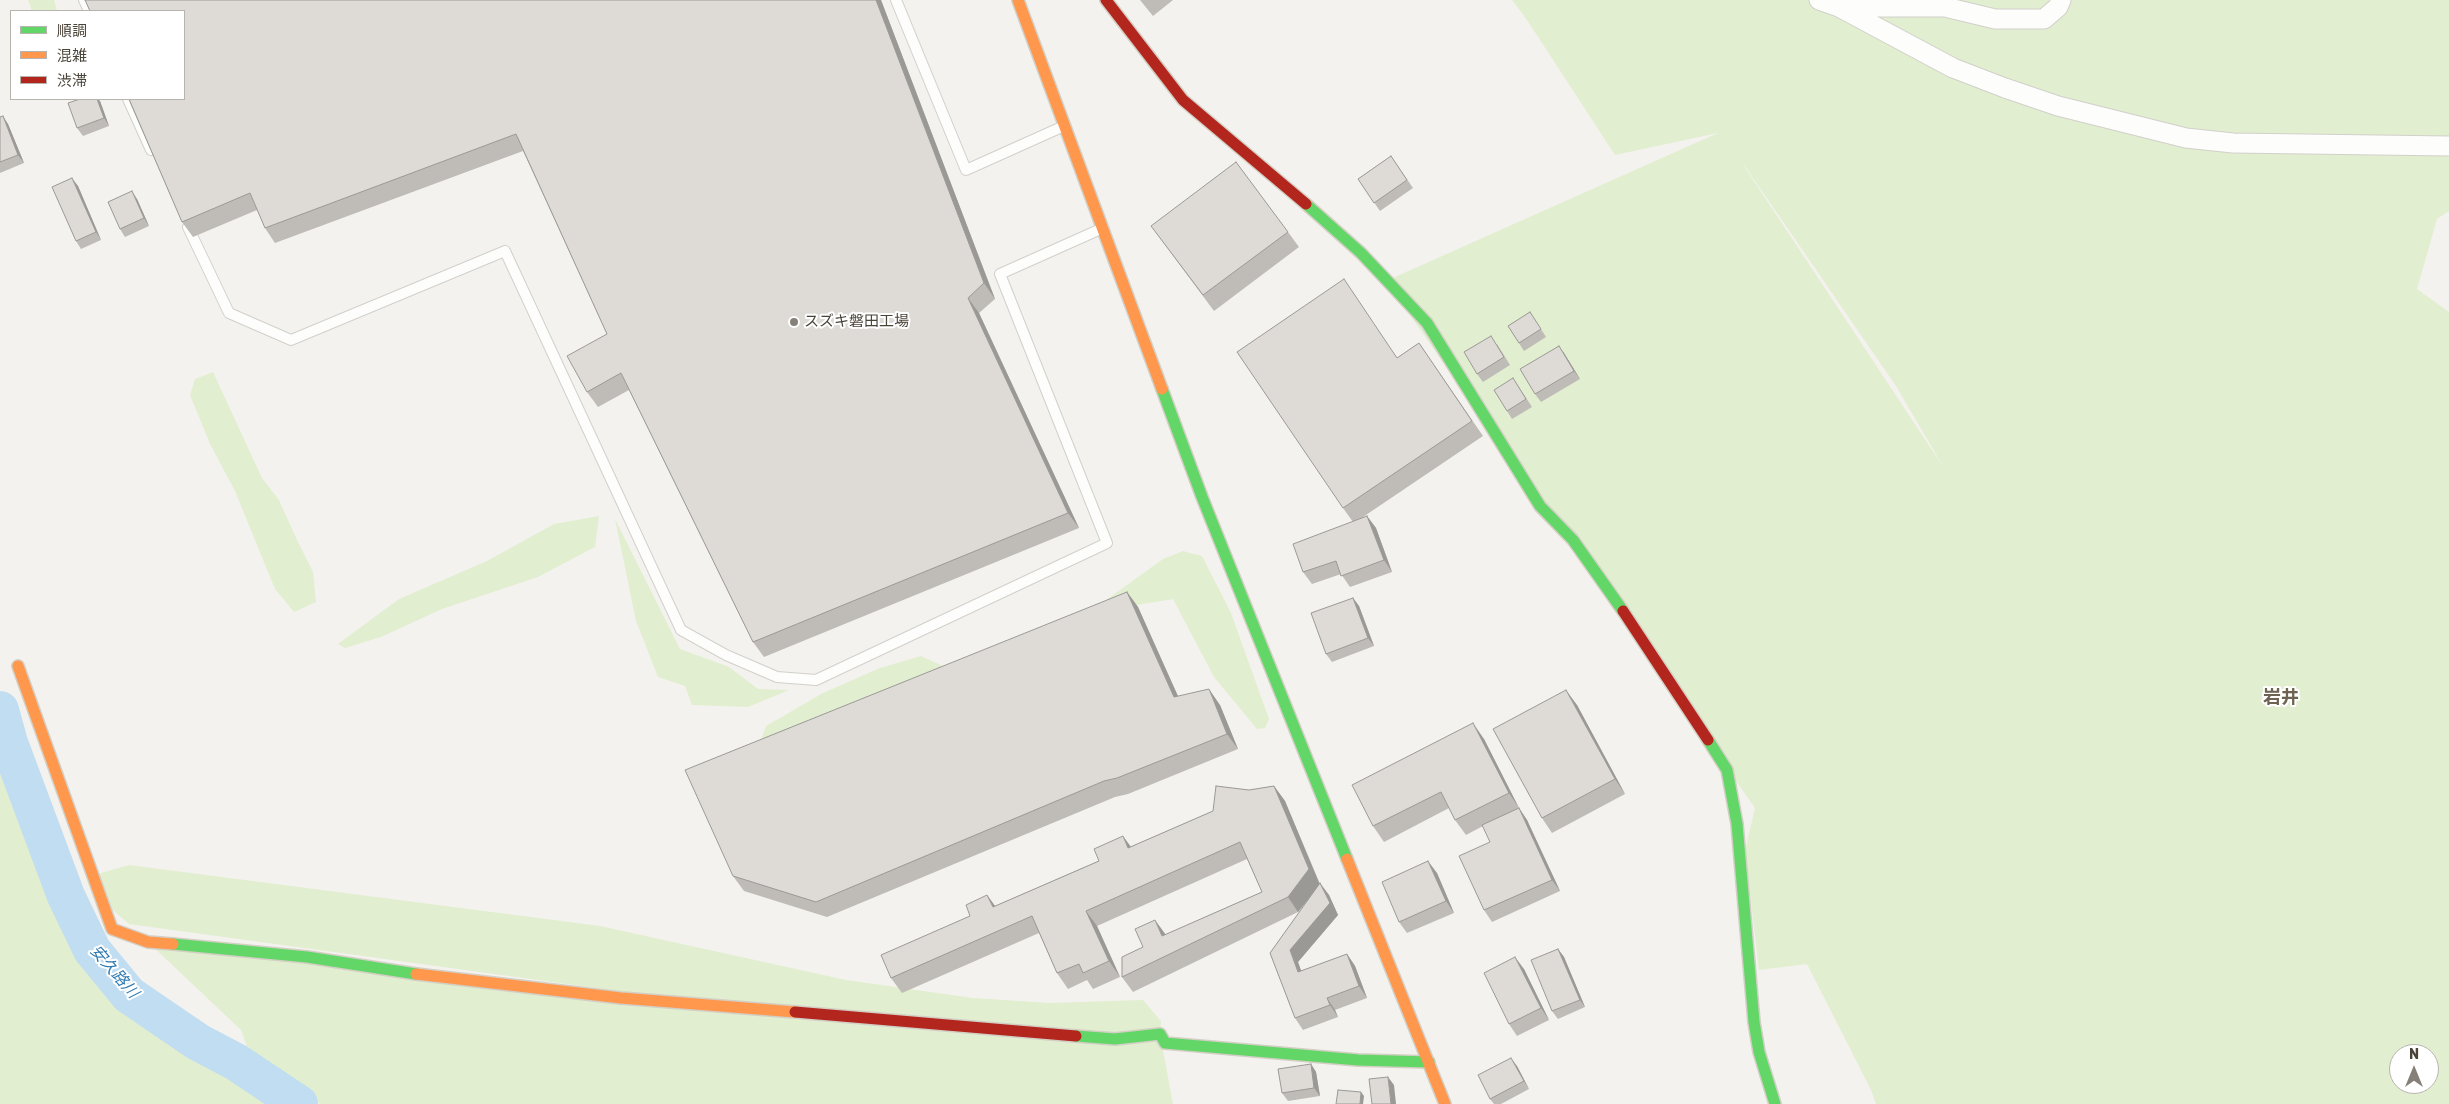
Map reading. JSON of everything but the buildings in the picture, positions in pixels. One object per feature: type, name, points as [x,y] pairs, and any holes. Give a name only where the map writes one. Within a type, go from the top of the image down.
[{"type":"street","points":[[1018,0],[1202,497],[1445,1104]]},
{"type":"street","points":[[1106,0],[1183,100],[1308,205],[1361,253],[1426,323],[1540,506],[1573,540],[1622,609],[1727,770],[1737,824],[1754,1022],[1759,1052],[1775,1104]]},
{"type":"street","points":[[1819,0],[1839,7],[1953,68],[2004,88],[2058,106],[2186,138],[2233,143],[2449,146]]},
{"type":"street","points":[[1839,7],[1945,7],[1995,19],[2044,19],[2058,7],[2061,0]]},
{"type":"street","points":[[18,666],[112,929],[148,942],[307,957],[376,969],[621,998],[1115,1039],[1160,1034],[1165,1043],[1358,1060],[1428,1062]]},
{"type":"lane","points":[[896,0],[966,170],[1066,126]]},
{"type":"lane","points":[[128,100],[156,159]]},
{"type":"lane","points":[[185,220],[229,312],[291,340],[505,250],[682,630],[726,655],[777,677],[816,680],[1107,543],[1000,274],[1103,227]]},
{"type":"green space","points":[[28,0],[54,0],[57,10],[32,10]]},
{"type":"green space","points":[[1512,0],[2449,0],[2449,211],[2437,219],[2417,289],[2449,312],[2449,1104],[1876,1104],[1871,1090],[1807,964],[1759,970],[1745,851],[1755,808],[1386,281],[1718,133],[1615,155]],"holes":[[[1744,165],[1896,386],[1944,468]]]},
{"type":"green space","points":[[213,372],[262,478],[279,500],[313,572],[316,602],[294,612],[275,589],[235,491],[210,444],[190,395],[195,379]]},
{"type":"green space","points":[[599,516],[595,547],[538,577],[442,609],[381,637],[345,648],[338,644],[399,599],[487,561],[554,524]]},
{"type":"green space","points":[[615,519],[680,649],[729,667],[758,689],[789,690],[748,707],[692,705],[685,686],[658,677],[636,621]]},
{"type":"green space","points":[[1183,551],[1202,556],[1231,613],[1269,719],[1265,728],[1257,729],[1214,677],[1173,599],[1088,613],[1163,559]]},
{"type":"green space","points":[[921,656],[943,666],[761,740],[766,726],[823,693],[880,668]]},
{"type":"green space","points":[[0,717],[54,902],[145,1005],[293,1104],[0,1104]]},
{"type":"green space","points":[[129,865],[600,926],[846,980],[973,998],[1049,1003],[1143,1000],[1161,1021],[1160,1034],[1173,1104],[320,1104],[253,1063],[241,1030],[148,942],[735,1007],[129,924],[92,892],[101,873]]},
{"type":"waterway","name":"安久路川","points":[[0,710],[9,743],[66,896],[92,950],[129,995],[198,1042],[236,1062],[299,1104]]},
{"type":"traffic: fast","points":[[1306,204],[1361,253],[1427,323],[1540,506],[1573,540],[1623,611]]},
{"type":"traffic: fast","points":[[1162,389],[1202,497],[1347,859]]},
{"type":"traffic: fast","points":[[1708,740],[1727,770],[1737,824],[1754,1022],[1759,1052],[1775,1104]]},
{"type":"traffic: fast","points":[[173,944],[307,957],[416,974]]},
{"type":"traffic: fast","points":[[1076,1036],[1115,1039],[1160,1034],[1165,1043],[1358,1060],[1429,1062]]},
{"type":"traffic: slow","points":[[1018,0],[1162,389]]},
{"type":"traffic: slow","points":[[18,666],[112,929],[148,942],[173,944]]},
{"type":"traffic: slow","points":[[1347,859],[1445,1104]]},
{"type":"traffic: slow","points":[[416,974],[621,998],[795,1012]]},
{"type":"traffic: jam","points":[[1106,0],[1183,100],[1306,204]]},
{"type":"traffic: jam","points":[[1623,611],[1708,740]]},
{"type":"traffic: jam","points":[[795,1012],[1076,1036]]},
{"type":"place","name":"スズキ磐田工場","points":[[794,322]]},
{"type":"district","name":"岩井","points":[[2281,698]]}]
